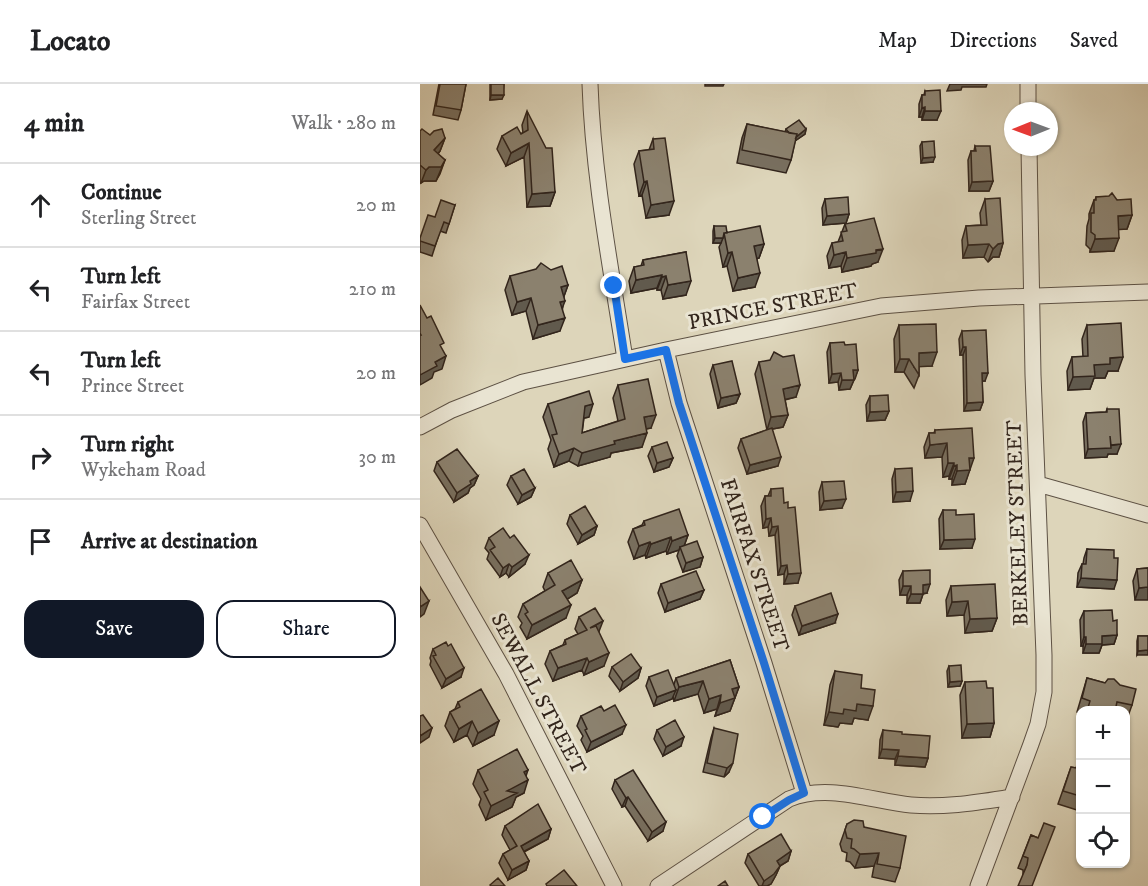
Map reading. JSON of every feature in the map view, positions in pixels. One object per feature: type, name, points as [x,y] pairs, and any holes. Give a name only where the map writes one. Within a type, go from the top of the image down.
[{"type":"street","points":[[590,84],[602,211],[625,359]]},
{"type":"street","points":[[1028,84],[1028,102]]},
{"type":"street","name":"BERKELEY STREET","points":[[978,886],[1038,724],[1044,692],[1029,156]]},
{"type":"street","name":"PRINCE STREET","points":[[420,427],[452,410],[523,382],[881,306],[1032,296],[1148,292]]},
{"type":"street","name":"FAIRFAX STREET","points":[[666,350],[679,403],[804,793]]},
{"type":"street","points":[[1038,484],[1148,515]]},
{"type":"street","name":"SEWALL STREET","points":[[420,525],[511,684],[614,886]]},
{"type":"street","points":[[658,886],[789,800],[804,793],[824,792],[912,805],[942,805],[1012,797]]},
{"type":"building","points":[[440,84],[466,84],[461,110],[436,106]]},
{"type":"building","points":[[491,84],[504,84],[504,95],[491,95]]},
{"type":"building","points":[[940,90],[941,111],[925,111],[925,107],[922,108],[922,95],[925,95],[925,91]]},
{"type":"building","points":[[527,111],[546,148],[552,148],[555,192],[532,194],[529,143],[511,153],[502,136],[517,127],[521,134],[528,130]]},
{"type":"building","points":[[799,120],[806,129],[796,137],[797,134],[789,133],[786,129]]},
{"type":"building","points":[[747,124],[797,134],[791,160],[742,150]]},
{"type":"building","points":[[422,129],[430,135],[442,129],[445,138],[434,150],[445,160],[441,167],[429,167],[426,170],[420,165],[420,131]]},
{"type":"building","points":[[665,138],[674,201],[651,205],[647,181],[644,182],[639,151],[654,149],[653,139]]},
{"type":"building","points":[[934,141],[935,157],[923,158],[922,142]]},
{"type":"building","points":[[975,146],[990,146],[993,181],[972,182],[971,151],[976,151]]},
{"type":"building","points":[[1112,193],[1117,200],[1131,199],[1132,215],[1118,216],[1119,238],[1095,239],[1095,235],[1091,232],[1094,200],[1096,197],[1109,196]]},
{"type":"building","points":[[848,197],[849,214],[827,216],[825,199]]},
{"type":"building","points":[[1000,198],[1003,243],[993,249],[989,244],[968,245],[966,226],[987,225],[985,199]]},
{"type":"building","points":[[441,200],[455,205],[449,224],[444,222],[435,246],[420,241],[420,238],[428,215],[435,217]]},
{"type":"building","points":[[874,218],[883,249],[876,250],[876,253],[847,258],[846,252],[834,255],[832,243],[843,241],[841,232],[847,231],[845,224]]},
{"type":"building","points":[[714,226],[726,226],[727,233],[724,233],[723,238],[715,238]]},
{"type":"building","points":[[760,226],[764,244],[754,246],[760,273],[738,278],[732,252],[728,253],[724,233]]},
{"type":"building","points":[[686,252],[691,281],[668,285],[666,276],[662,277],[662,275],[636,280],[634,267],[644,265],[643,260]]},
{"type":"building","points":[[541,263],[551,270],[562,266],[568,285],[561,287],[565,301],[560,302],[565,318],[538,325],[531,298],[517,302],[510,276],[536,269]]},
{"type":"building","points":[[420,305],[427,318],[431,316],[444,343],[440,345],[446,356],[435,362],[437,366],[420,375],[421,335]]},
{"type":"building","points":[[1121,323],[1123,357],[1110,358],[1110,364],[1094,365],[1095,376],[1073,377],[1072,357],[1088,356],[1087,325]]},
{"type":"building","points":[[936,324],[937,352],[919,353],[919,375],[909,359],[900,359],[899,325]]},
{"type":"building","points":[[986,330],[988,373],[982,373],[983,402],[967,403],[966,347],[963,347],[962,331]]},
{"type":"building","points":[[844,342],[845,345],[856,344],[858,370],[853,370],[854,380],[842,380],[841,373],[832,374],[830,343]]},
{"type":"building","points":[[774,352],[783,357],[794,355],[800,385],[783,389],[788,415],[771,417],[759,362],[770,360]]},
{"type":"building","points":[[732,361],[740,394],[721,398],[713,365]]},
{"type":"building","points":[[648,379],[656,415],[644,417],[647,433],[614,441],[615,444],[582,453],[574,448],[559,454],[552,435],[557,434],[548,404],[589,391],[593,404],[585,406],[582,433],[625,419],[618,385]]},
{"type":"building","points":[[888,395],[889,411],[870,412],[870,396]]},
{"type":"building","points":[[1107,409],[1119,409],[1121,444],[1111,445],[1110,436],[1111,448],[1088,449],[1086,413],[1107,412]]},
{"type":"building","points":[[772,428],[781,457],[750,465],[741,439]]},
{"type":"building","points":[[972,428],[974,458],[969,458],[970,470],[957,471],[957,465],[948,463],[947,443],[930,445],[929,433],[935,433],[935,430]]},
{"type":"building","points":[[667,442],[673,458],[657,463],[652,447]]},
{"type":"building","points":[[457,449],[478,476],[470,481],[471,484],[457,493],[437,462]]},
{"type":"building","points":[[912,468],[913,491],[896,492],[895,469]]},
{"type":"building","points":[[524,469],[535,488],[522,495],[511,476]]},
{"type":"building","points":[[844,481],[846,499],[824,501],[822,482]]},
{"type":"building","points":[[783,488],[784,503],[788,502],[788,508],[795,507],[801,573],[788,574],[787,565],[781,566],[778,526],[772,527],[771,518],[766,519],[765,496],[771,496],[771,489]]},
{"type":"building","points":[[585,506],[597,526],[582,535],[570,515]]},
{"type":"building","points":[[679,509],[688,535],[672,541],[671,537],[639,546],[633,529],[645,525],[644,521]]},
{"type":"building","points":[[943,510],[956,510],[956,515],[974,514],[975,539],[944,540]]},
{"type":"building","points":[[503,528],[510,538],[514,535],[529,555],[512,567],[509,564],[503,568],[490,550],[495,547],[489,538]]},
{"type":"building","points":[[697,541],[703,557],[686,563],[680,547]]},
{"type":"building","points":[[1087,549],[1114,550],[1114,558],[1118,558],[1117,580],[1081,578],[1082,564],[1086,564]]},
{"type":"building","points":[[571,560],[582,580],[562,591],[571,605],[532,625],[525,614],[528,612],[523,604],[555,585],[548,573]]},
{"type":"building","points":[[1148,568],[1148,587],[1139,588],[1137,569]]},
{"type":"building","points":[[930,570],[930,584],[923,585],[923,594],[911,594],[911,586],[903,586],[903,571]]},
{"type":"building","points":[[696,571],[704,590],[668,603],[661,584]]},
{"type":"building","points":[[995,584],[997,618],[970,619],[968,601],[952,602],[951,586]]},
{"type":"building","points":[[420,587],[429,601],[420,607]]},
{"type":"building","points":[[831,593],[838,614],[802,626],[795,606]]},
{"type":"building","points":[[595,608],[603,621],[590,628],[596,626],[609,653],[589,662],[587,658],[558,668],[550,651],[566,644],[565,640],[587,630],[579,617]]},
{"type":"building","points":[[1112,610],[1113,621],[1117,620],[1117,635],[1102,636],[1102,644],[1086,644],[1084,611]]},
{"type":"building","points":[[1138,636],[1148,636],[1148,650],[1138,651]]},
{"type":"building","points":[[446,642],[448,646],[451,644],[464,668],[446,679],[433,656],[436,655],[433,649]]},
{"type":"building","points":[[631,654],[641,668],[623,682],[612,667]]},
{"type":"building","points":[[730,660],[739,687],[732,689],[735,698],[720,703],[721,695],[709,699],[703,681],[679,687],[676,678]]},
{"type":"building","points":[[961,665],[962,681],[950,682],[949,666]]},
{"type":"building","points":[[668,670],[676,690],[657,697],[649,677]]},
{"type":"building","points":[[835,671],[862,675],[861,688],[875,690],[873,706],[857,704],[856,711],[844,709],[843,714],[829,712]]},
{"type":"building","points":[[1087,678],[1105,683],[1108,679],[1114,679],[1120,685],[1136,689],[1132,705],[1117,702],[1116,706],[1088,706],[1090,701],[1082,698]]},
{"type":"building","points":[[986,681],[987,688],[993,688],[994,723],[967,724],[965,682]]},
{"type":"building","points":[[481,689],[499,721],[478,733],[472,721],[459,729],[450,712],[460,707],[458,702]]},
{"type":"building","points":[[615,705],[626,725],[591,742],[581,716],[601,706],[604,711]]},
{"type":"building","points":[[423,715],[432,728],[420,736],[420,716]]},
{"type":"building","points":[[675,720],[684,737],[666,747],[657,730]]},
{"type":"building","points":[[714,728],[738,734],[733,763],[727,768],[707,763]]},
{"type":"building","points":[[883,730],[930,736],[928,758],[898,756],[899,750],[882,749]]},
{"type":"building","points":[[517,749],[528,770],[524,772],[528,780],[507,791],[517,793],[491,806],[484,792],[488,790],[478,770]]},
{"type":"building","points":[[1071,767],[1076,768],[1076,795],[1063,791]]},
{"type":"building","points":[[633,770],[666,822],[652,832],[615,780]]},
{"type":"building","points":[[538,804],[551,829],[521,846],[529,861],[512,870],[503,854],[517,846],[505,826]]},
{"type":"building","points":[[854,820],[863,821],[864,827],[906,836],[900,868],[877,864],[879,853],[860,854],[851,848],[852,839],[847,838],[845,830],[847,824]]},
{"type":"building","points":[[1044,823],[1055,827],[1032,886],[1018,886],[1027,865],[1028,858],[1023,856],[1031,835],[1038,838]]},
{"type":"building","points":[[781,834],[791,851],[777,861],[780,866],[764,881],[748,854]]},
{"type":"building","points":[[564,870],[577,886],[547,886],[546,884]]},
{"type":"building","points":[[498,878],[505,886],[490,885]]},
{"type":"building","points":[[725,881],[728,886],[718,886]]},
{"type":"route","points":[[614,286],[625,359],[666,350],[679,403],[804,793],[763,817]]}]
